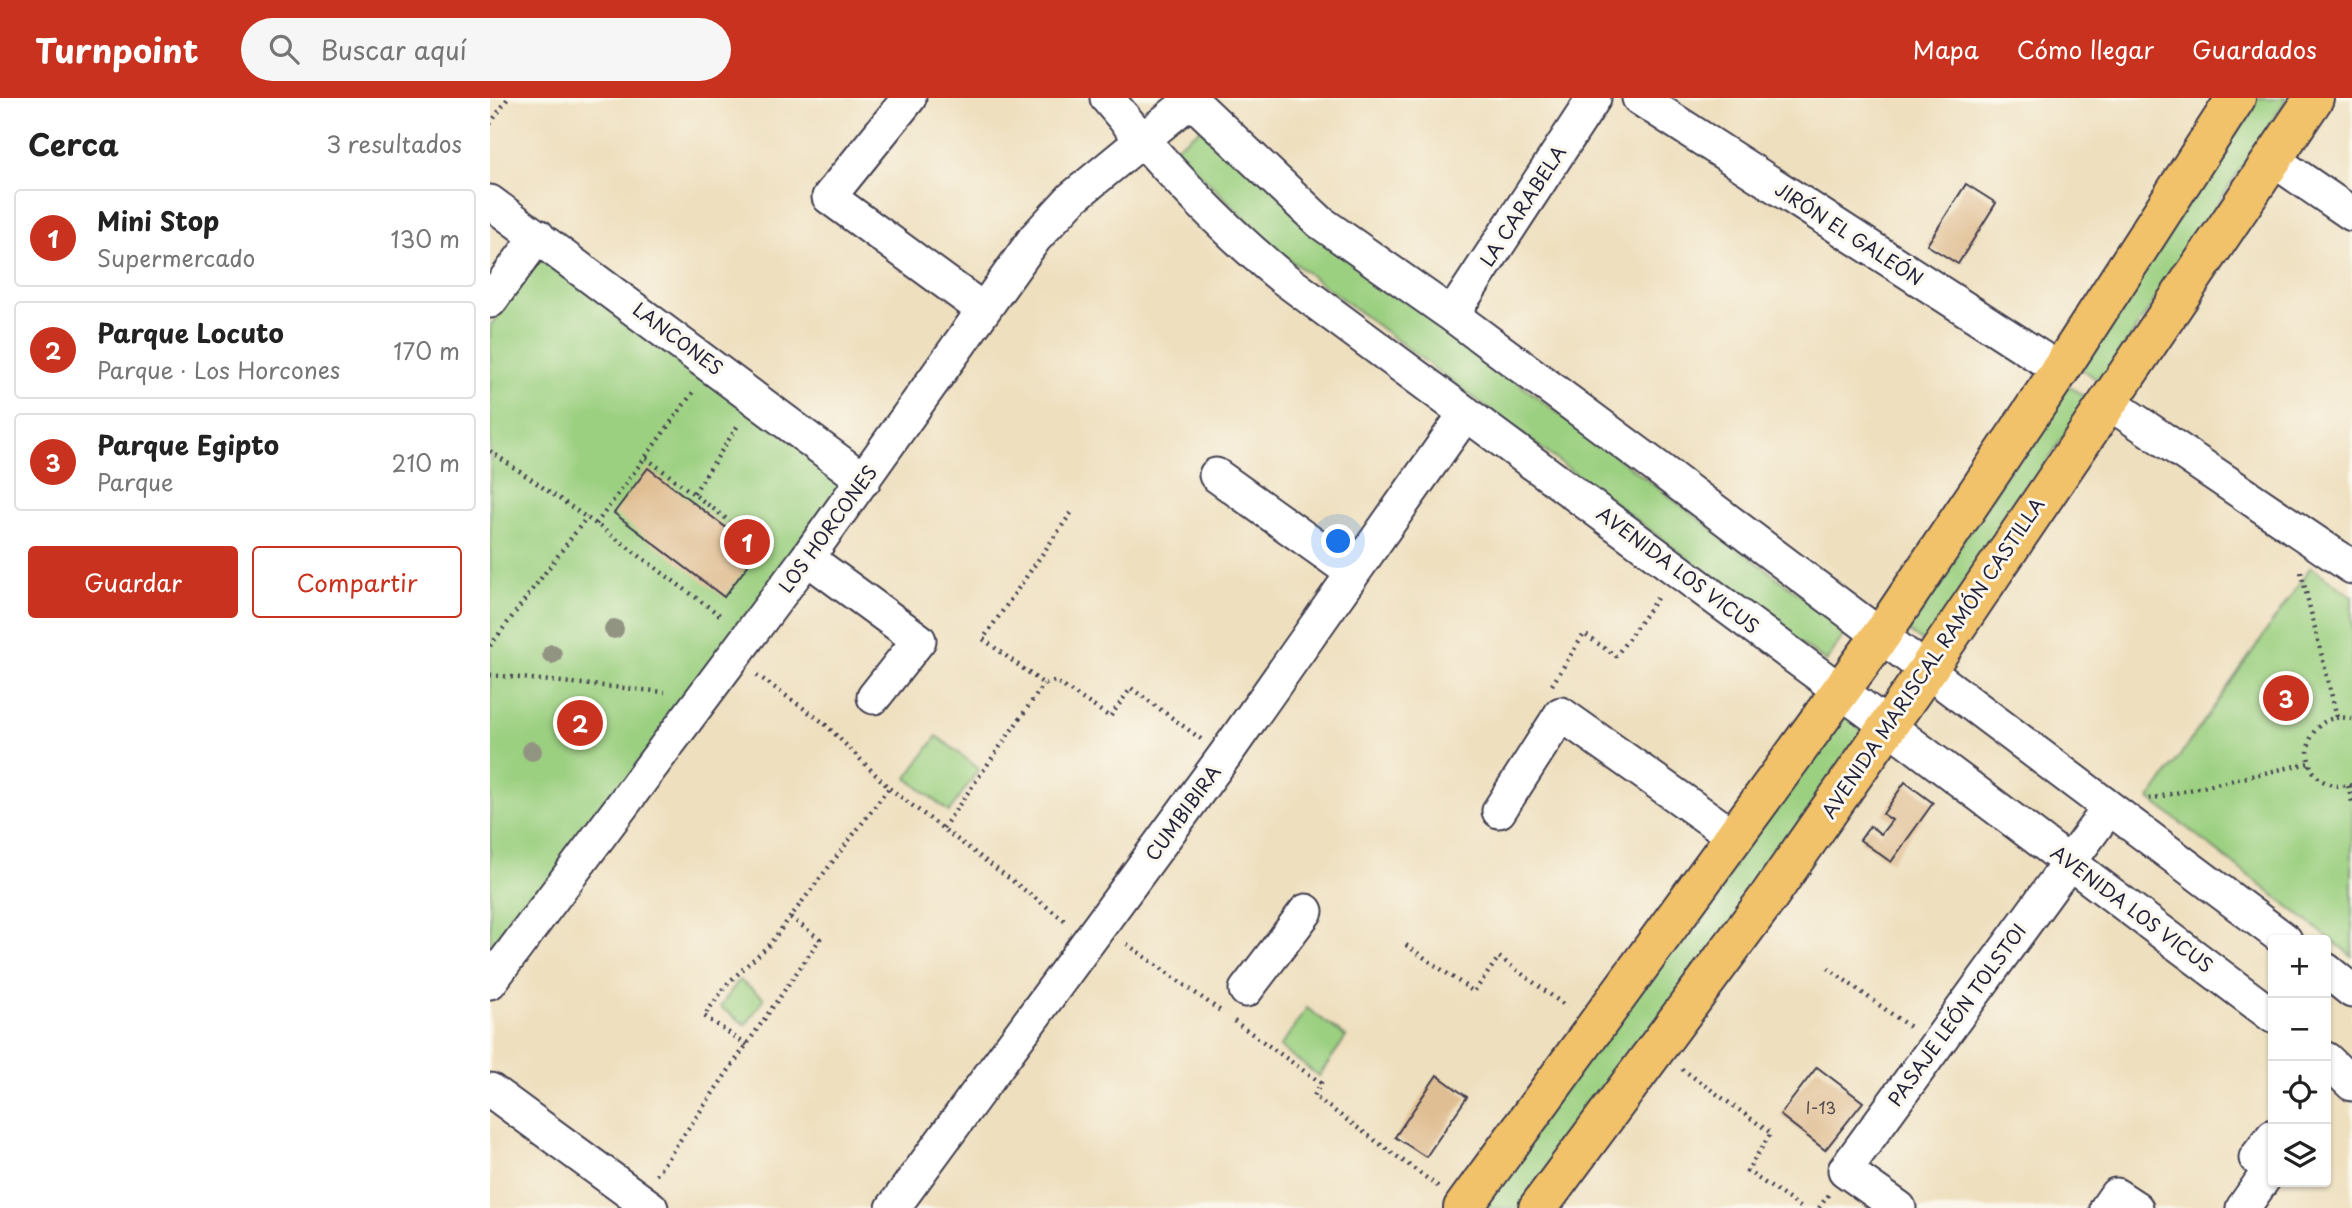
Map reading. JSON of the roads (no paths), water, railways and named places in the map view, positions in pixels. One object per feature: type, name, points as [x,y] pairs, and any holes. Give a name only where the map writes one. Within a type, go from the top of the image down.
[{"type":"main road","name":"AVENIDA MARISCAL RAMÓN CASTILLA","points":[[1538,1208],[1767,899],[1888,726],[2314,98]]},
{"type":"main road","points":[[1465,1206],[1736,838],[1882,634],[2060,370],[2225,102]]},
{"type":"street","points":[[909,98],[830,197],[982,309]]},
{"type":"street","name":"AVENIDA LOS VICUS","points":[[1107,98],[1142,141],[1255,256],[2268,1012]]},
{"type":"street","name":"LA CARABELA","points":[[1452,315],[1594,98]]},
{"type":"street","name":"JIRÓN EL GALEÓN","points":[[1639,98],[2060,370]]},
{"type":"street","points":[[1190,99],[1320,222],[1452,315],[1882,634],[2279,935]]},
{"type":"street","name":"LOS HORCONES","points":[[490,982],[733,658],[793,558],[864,480],[1034,238],[1072,198],[1190,99]]},
{"type":"street","points":[[2273,159],[2352,214]]},
{"type":"street","name":"LANCONES","points":[[490,202],[864,480]]},
{"type":"street","points":[[490,302],[538,236]]},
{"type":"street","points":[[2108,402],[2352,568]]},
{"type":"street","name":"CUMBIBIRA","points":[[893,1208],[1225,755],[1466,413]]},
{"type":"street","points":[[1216,475],[1353,573]]},
{"type":"street","points":[[793,558],[919,640],[874,697]]},
{"type":"street","points":[[1499,811],[1561,714],[1736,838]]},
{"type":"street","name":"PASAJE LEÓN TOLSTOI","points":[[1899,1208],[1844,1170],[2109,808]]},
{"type":"street","points":[[1246,990],[1306,911]]},
{"type":"street","points":[[2331,974],[2352,991]]},
{"type":"street","points":[[2331,1066],[2352,1084]]},
{"type":"street","points":[[490,1090],[645,1204]]},
{"type":"street","points":[[2268,1142],[2256,1158],[2268,1166]]},
{"type":"street","points":[[2243,1208],[2268,1172]]},
{"type":"street","points":[[2107,1208],[2116,1195],[2136,1208]]},
{"type":"place","name":"Mini Stop","points":[[747,542]]},
{"type":"place","name":"Parque Egipto","points":[[2286,698]]},
{"type":"place","name":"Parque Locuto","points":[[580,723]]}]
